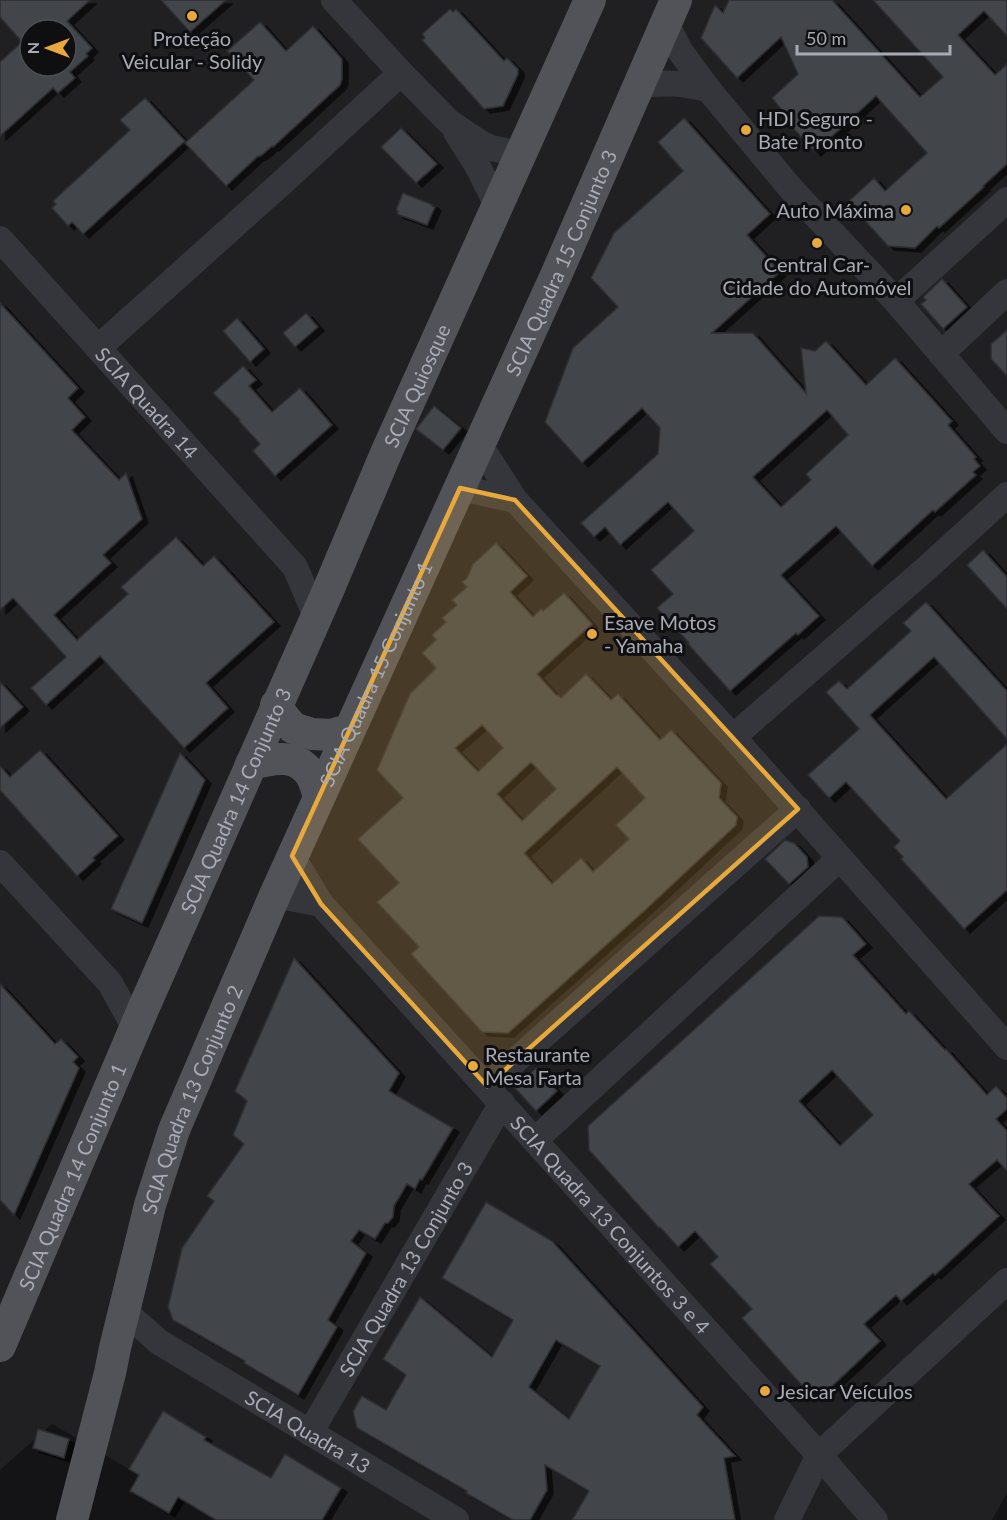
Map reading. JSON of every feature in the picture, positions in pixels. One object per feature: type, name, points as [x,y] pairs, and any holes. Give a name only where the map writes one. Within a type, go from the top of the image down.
[{"type":"main road","name":"SCIA Quiosque","points":[[321,605],[387,451],[590,0]]},
{"type":"main road","name":"SCIA Quadra 15 Conjunto 3","points":[[469,467],[671,12]]},
{"type":"main road","name":"SCIA Quadra 15 Conjunto 1","points":[[283,876],[469,467]]},
{"type":"main road","name":"SCIA Quadra 14 Conjunto 3","points":[[144,1007],[321,605]]},
{"type":"main road","points":[[276,705],[294,728],[312,735],[331,735],[349,730]]},
{"type":"main road","points":[[251,764],[272,758],[287,759],[303,766],[313,778],[319,797]]},
{"type":"main road","name":"SCIA Quadra 13 Conjunto 2","points":[[72,1520],[150,1205],[174,1130],[283,876]]},
{"type":"main road","name":"SCIA Quadra 14 Conjunto 1","points":[[0,1346],[144,1007]]},
{"type":"street","points":[[334,0],[449,122],[477,165],[508,179]]},
{"type":"street","points":[[671,12],[680,51],[708,89],[792,190],[896,301],[1007,431]]},
{"type":"street","points":[[99,347],[401,73]]},
{"type":"street","points":[[639,85],[668,82],[708,89]]},
{"type":"street","points":[[449,122],[491,148],[508,179]]},
{"type":"street","points":[[896,301],[1007,200]]},
{"type":"street","name":"SCIA Quadra 14","points":[[1,242],[99,347],[295,567],[321,605]]},
{"type":"street","points":[[940,354],[1007,292]]},
{"type":"street","points":[[469,467],[515,500]]},
{"type":"street","points":[[469,467],[515,500],[798,809],[1007,1047]]},
{"type":"street","points":[[733,737],[1007,495]]},
{"type":"street","points":[[295,567],[338,565]]},
{"type":"street","name":"SCIA Quadra 13 Conjunto 3","points":[[310,1433],[494,1095],[798,809]]},
{"type":"street","points":[[535,1140],[840,858]]},
{"type":"street","points":[[0,863],[110,983],[144,1007]]},
{"type":"street","points":[[283,876],[321,904]]},
{"type":"street","name":"SCIA Quadra 13 Conjuntos 3 e 4","points":[[283,876],[321,904],[819,1455],[874,1520]]},
{"type":"street","points":[[110,983],[144,1007]]},
{"type":"street","points":[[787,1520],[819,1455],[1007,1281]]},
{"type":"street","points":[[120,1329],[159,1342]]},
{"type":"street","name":"SCIA Quadra 13","points":[[120,1329],[159,1342],[456,1520]]},
{"type":"highlighted area","points":[[460,488],[515,500],[798,809],[487,1086],[321,904],[292,856]]},
{"type":"shaded area","points":[[0,0],[1007,0],[1007,1493],[992,1520],[216,1520],[52,1424],[0,1470]]},
{"type":"building","points":[[0,0],[90,0],[70,18],[18,18],[18,37],[0,17]]},
{"type":"building","name":"Proteção Veicular - Solidy","points":[[161,0],[226,0],[190,32]]},
{"type":"building","points":[[729,0],[832,0],[920,97],[943,77],[873,0],[1007,0],[1007,36],[984,11],[958,35],[995,75],[1007,64],[1007,164],[915,248],[888,246],[848,202],[874,178],[885,191],[927,153],[876,96],[815,152],[783,117],[786,115],[772,98],[798,74],[781,37],[737,78],[701,38],[715,5],[723,13]]},
{"type":"building","points":[[450,9],[453,12],[456,9],[504,61],[507,58],[518,69],[518,74],[503,106],[484,109],[422,40],[425,38],[422,34]]},
{"type":"building","points":[[260,22],[286,51],[313,26],[342,59],[342,79],[340,85],[273,147],[257,157],[226,186],[185,143],[254,80],[227,51]]},
{"type":"building","points":[[78,33],[92,48],[86,54],[88,56],[78,65]]},
{"type":"building","points":[[18,46],[18,78],[75,78],[58,93],[53,88],[0,136],[0,62]]},
{"type":"building","points":[[145,98],[185,141],[83,234],[72,222],[68,226],[52,208],[56,204],[53,201],[130,130],[120,120]]},
{"type":"building","points":[[684,118],[770,214],[747,235],[780,272],[712,333],[753,333],[806,393],[801,348],[815,351],[826,341],[866,385],[895,358],[952,421],[948,425],[976,457],[974,459],[980,466],[973,472],[976,475],[935,512],[933,510],[872,566],[836,526],[781,575],[819,616],[798,635],[796,633],[730,691],[657,608],[673,594],[651,570],[694,531],[668,502],[620,545],[605,527],[594,537],[581,523],[658,454],[660,428],[642,408],[582,463],[545,422],[573,348],[618,307],[591,278],[614,233],[683,171],[658,142]],"holes":[[[827,410],[848,435],[806,474],[811,480],[781,507],[753,477]]]},
{"type":"building","points":[[401,128],[437,164],[416,183],[381,147]]},
{"type":"building","points":[[403,193],[435,207],[427,225],[397,214],[396,210]]},
{"type":"building","points":[[942,279],[967,307],[943,329],[921,304],[926,300],[923,297]]},
{"type":"building","points":[[0,303],[78,388],[68,398],[85,417],[72,430],[119,480],[126,473],[142,519],[103,555],[111,563],[54,615],[77,640],[128,594],[121,587],[176,537],[203,566],[214,556],[274,622],[206,683],[228,708],[184,748],[100,656],[46,705],[31,688],[66,657],[13,598],[0,610]]},
{"type":"building","points":[[306,313],[318,327],[295,347],[283,333]]},
{"type":"building","points":[[237,318],[264,349],[250,362],[223,331]]},
{"type":"building","points":[[1007,330],[1007,376],[991,359],[991,344]]},
{"type":"building","points":[[243,366],[256,380],[249,386],[272,412],[300,388],[332,425],[275,476],[253,451],[260,444],[213,393]]},
{"type":"building","points":[[434,406],[461,428],[443,450],[416,429]]},
{"type":"building","points":[[496,543],[527,576],[510,592],[533,617],[564,593],[592,624],[537,674],[561,698],[586,674],[611,700],[618,694],[660,740],[671,730],[721,783],[719,798],[737,817],[736,825],[508,1033],[482,1032],[411,954],[419,947],[377,902],[399,883],[358,839],[403,798],[377,770],[410,694],[436,668],[422,653],[436,640],[432,635],[446,622],[442,618],[457,605],[452,600],[467,587],[462,582],[467,578],[473,564]],"holes":[[[482,725],[503,748],[478,772],[455,748]],[[531,762],[556,789],[522,821],[497,794]],[[617,767],[645,798],[616,825],[629,839],[593,872],[581,858],[552,884],[524,853]]]},
{"type":"building","points":[[983,550],[1007,577],[1007,609],[967,565]]},
{"type":"building","points":[[926,602],[1007,691],[1007,739],[934,657],[870,715],[946,799],[1007,744],[1007,890],[964,929],[901,859],[903,857],[894,847],[900,841],[846,782],[829,798],[808,775],[859,729],[826,692],[839,681],[847,689],[911,631],[903,623]]},
{"type":"building","points":[[0,682],[23,707],[0,728]]},
{"type":"building","points":[[40,750],[118,836],[77,876],[0,790],[0,766],[10,777]]},
{"type":"building","points":[[180,753],[205,780],[142,923],[111,909]]},
{"type":"building","points":[[785,840],[794,843],[807,857],[808,867],[789,884],[765,859]]},
{"type":"building","points":[[819,916],[842,917],[866,944],[853,955],[906,1014],[909,1011],[987,1095],[996,1086],[1007,1098],[1007,1109],[996,1119],[1007,1131],[1007,1171],[997,1160],[969,1184],[999,1216],[935,1275],[933,1273],[901,1301],[896,1295],[864,1324],[880,1341],[828,1390],[806,1390],[742,1318],[752,1309],[710,1264],[718,1257],[695,1231],[678,1247],[659,1228],[589,1150],[588,1126]],"holes":[[[832,1070],[873,1115],[840,1146],[799,1101]]]},
{"type":"building","points":[[294,958],[399,1073],[389,1091],[453,1128],[415,1189],[407,1184],[394,1206],[393,1217],[385,1223],[375,1239],[359,1230],[351,1241],[366,1253],[328,1320],[337,1327],[298,1395],[244,1363],[245,1361],[173,1320],[168,1307],[182,1248],[214,1201],[207,1196],[244,1144],[233,1135],[247,1101],[235,1091]]},
{"type":"building","points":[[0,984],[55,1044],[61,1039],[78,1057],[73,1062],[79,1068],[14,1215],[0,1200]]},
{"type":"building","points":[[536,1068],[557,1091],[536,1111],[515,1088]]},
{"type":"building","points":[[486,1202],[552,1241],[703,1407],[697,1415],[735,1456],[724,1458],[735,1520],[572,1520],[589,1491],[545,1465],[547,1490],[530,1520],[513,1520],[357,1428],[353,1411],[362,1396],[386,1410],[406,1375],[383,1359],[420,1297],[492,1357],[513,1320],[442,1278]],"holes":[[[556,1340],[600,1366],[569,1419],[529,1387]]]},
{"type":"building","points":[[163,1411],[206,1437],[204,1440],[271,1478],[285,1454],[341,1488],[322,1520],[216,1520],[178,1497],[169,1513],[130,1491],[139,1475],[129,1469]]},
{"type":"building","points":[[38,1429],[69,1439],[64,1458],[33,1448]]},
{"type":"place","name":"Proteção Veicular - Solidy","points":[[192,16]]},
{"type":"place","name":"HDI Seguro - Bate Pronto","points":[[746,130]]},
{"type":"place","name":"Auto Máxima","points":[[906,210]]},
{"type":"place","name":"Central Car- Cidade do Automóvel","points":[[817,243]]},
{"type":"place","name":"Esave Motos - Yamaha","points":[[592,634]]},
{"type":"place","name":"Restaurante Mesa Farta","points":[[473,1066]]},
{"type":"place","name":"Jesicar Veículos","points":[[765,1391]]}]
